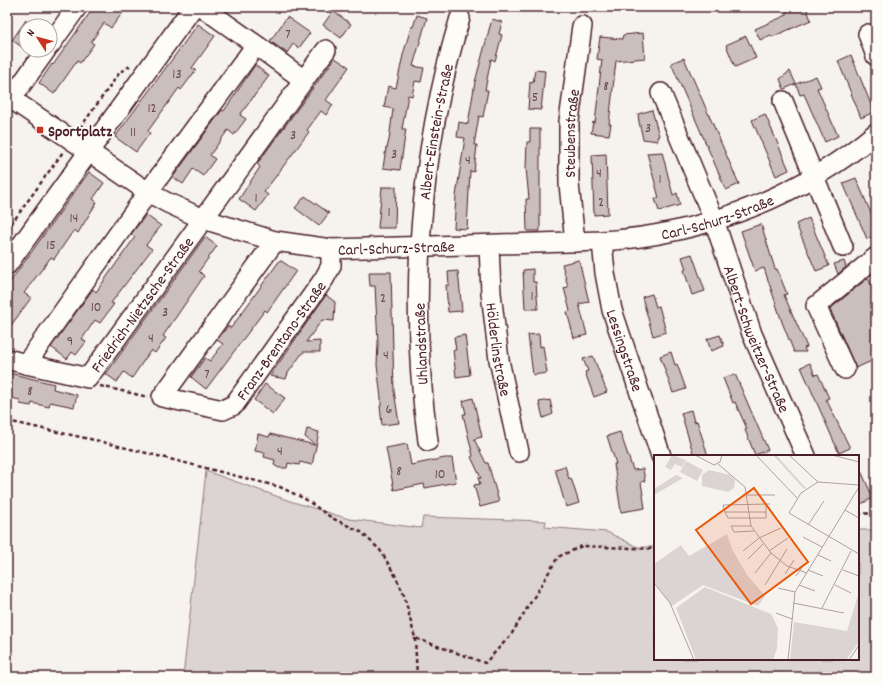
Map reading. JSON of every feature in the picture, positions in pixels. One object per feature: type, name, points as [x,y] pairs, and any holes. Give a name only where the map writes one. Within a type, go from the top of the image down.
[{"type":"street","points":[[58,34],[77,7]]},
{"type":"street","points":[[7,265],[193,7]]},
{"type":"street","points":[[202,7],[304,80]]},
{"type":"street","name":"Albert-Einstein-Straße","points":[[421,247],[428,165],[435,117],[450,51],[460,18]]},
{"type":"street","name":"Steubenstraße","points":[[575,242],[570,184],[569,121],[582,26]]},
{"type":"street","points":[[868,34],[876,56]]},
{"type":"street","points":[[26,364],[148,192],[256,45]]},
{"type":"street","name":"Friedrich-Nietzsche-Straße","points":[[7,359],[88,378],[326,50]]},
{"type":"street","points":[[10,104],[41,58]]},
{"type":"street","name":"Albert-Schweitzer-Straße","points":[[661,93],[714,220],[752,334],[806,455]]},
{"type":"street","points":[[783,101],[843,247]]},
{"type":"street","name":"Carl-Schurz-Straße","points":[[10,104],[71,140],[148,192],[203,219],[275,241],[331,249],[602,241],[641,237],[714,220],[773,198],[814,177],[852,152],[876,133]]},
{"type":"street","points":[[162,397],[275,241]]},
{"type":"street","name":"Lessingstraße","points":[[602,241],[605,273],[612,310],[661,455]]},
{"type":"street","name":"Hölderlinstraße","points":[[489,245],[491,293],[499,360],[519,452]]},
{"type":"street","name":"Uhlandstraße","points":[[421,247],[418,344],[420,376],[428,441]]},
{"type":"street","name":"Franz-Brentano-Straße","points":[[162,397],[223,410],[234,405],[324,279],[331,266],[331,249]]},
{"type":"street","points":[[845,369],[816,306],[876,257]]},
{"type":"path","points":[[7,230],[120,72],[130,66],[134,60]]},
{"type":"path","points":[[88,378],[91,384],[153,398],[162,397]]},
{"type":"path","points":[[7,421],[99,441],[280,487],[305,499],[332,518],[361,532],[380,550],[395,575],[404,595],[415,638],[417,677]]},
{"type":"path","points":[[859,514],[876,513]]},
{"type":"path","points":[[415,638],[486,663],[511,635],[558,556],[582,546],[654,549]]},
{"type":"shaded area","points":[[206,471],[290,501],[349,519],[421,528],[423,517],[546,521],[545,527],[607,532],[638,547],[654,547],[654,660],[859,660],[859,530],[876,530],[876,677],[183,677]]},
{"type":"building","points":[[94,7],[127,7],[111,28],[104,23],[91,42],[94,44],[80,63],[77,61],[54,94],[39,83]]},
{"type":"building","points":[[795,7],[806,7],[811,20],[772,37],[771,35],[760,40],[755,29],[787,15],[786,11]]},
{"type":"building","points":[[333,11],[351,24],[341,38],[323,25]]},
{"type":"building","points":[[417,15],[427,18],[413,66],[424,68],[421,82],[415,81],[412,96],[408,95],[402,129],[406,129],[400,170],[383,168],[386,148],[389,140],[393,109],[384,107],[388,86],[396,88],[411,27],[413,27]]},
{"type":"building","points":[[287,17],[310,33],[299,48],[293,44],[287,53],[270,41]]},
{"type":"building","points":[[492,19],[502,22],[499,34],[502,35],[495,61],[491,59],[485,90],[488,90],[483,117],[479,116],[474,145],[477,145],[474,172],[470,171],[467,229],[454,228],[456,196],[465,138],[457,137],[459,122],[468,124],[475,82]]},
{"type":"building","points":[[198,24],[215,36],[192,68],[196,70],[181,90],[179,88],[148,131],[150,133],[136,152],[115,137]]},
{"type":"building","points":[[18,31],[18,44],[12,40]]},
{"type":"building","points":[[643,33],[645,58],[616,61],[609,135],[591,133],[593,122],[595,123],[602,60],[597,59],[600,37],[622,39],[623,35]]},
{"type":"building","points":[[746,36],[756,58],[735,67],[726,45]]},
{"type":"building","points":[[851,55],[874,112],[861,118],[838,61]]},
{"type":"building","points":[[335,58],[349,67],[326,100],[333,105],[326,115],[321,111],[307,130],[309,132],[264,192],[268,195],[256,211],[239,199],[260,167],[257,164]]},
{"type":"building","points":[[684,58],[739,184],[726,190],[671,63]]},
{"type":"building","points":[[255,65],[269,76],[240,115],[246,119],[234,135],[228,130],[210,155],[215,159],[203,176],[193,169],[183,184],[173,177],[222,110],[224,111]]},
{"type":"building","points":[[535,70],[545,71],[541,110],[528,109],[530,82],[533,83]]},
{"type":"building","points":[[790,71],[796,84],[784,89],[780,79]]},
{"type":"building","points":[[816,76],[821,87],[817,88],[838,136],[825,142],[804,94],[800,95],[796,84]]},
{"type":"building","points":[[652,110],[659,136],[657,137],[658,141],[643,139],[639,122],[638,114]]},
{"type":"building","points":[[765,114],[789,170],[776,176],[752,120]]},
{"type":"building","points":[[530,129],[540,129],[540,231],[527,231],[526,199],[529,199],[526,168],[527,142],[530,142]]},
{"type":"building","points":[[662,152],[673,195],[677,193],[680,205],[659,211],[655,199],[659,198],[647,153]]},
{"type":"building","points":[[606,154],[608,214],[594,215],[592,155]]},
{"type":"building","points":[[89,172],[104,183],[93,199],[97,202],[78,233],[74,230],[54,259],[51,257],[24,293],[31,298],[7,331],[7,286]]},
{"type":"building","points":[[856,178],[876,225],[876,235],[867,239],[843,183]]},
{"type":"building","points":[[382,187],[396,187],[395,228],[378,228]]},
{"type":"building","points":[[305,196],[329,213],[319,226],[295,208]]},
{"type":"building","points":[[146,215],[161,226],[146,245],[152,249],[111,303],[114,304],[100,323],[95,320],[82,339],[86,342],[76,355],[72,352],[67,359],[51,347],[93,289],[96,292],[135,237],[131,234]]},
{"type":"building","points":[[809,218],[829,266],[816,271],[796,224]]},
{"type":"building","points":[[761,224],[775,269],[777,269],[787,294],[784,295],[807,347],[804,348],[806,352],[794,352],[782,322],[764,268],[755,271],[750,257],[741,231]]},
{"type":"building","points":[[205,237],[217,246],[199,271],[204,276],[163,336],[166,338],[155,353],[151,350],[132,378],[124,372],[117,382],[106,374]]},
{"type":"building","points":[[692,254],[705,291],[692,295],[684,270],[686,269],[682,257]]},
{"type":"building","points":[[280,260],[296,271],[267,312],[265,310],[206,389],[191,377],[205,358],[210,361],[223,344],[217,340],[228,326],[231,328]]},
{"type":"building","points":[[579,260],[589,302],[579,304],[587,335],[574,338],[567,312],[570,311],[564,288],[568,287],[562,264]]},
{"type":"building","points":[[844,261],[846,267],[838,274],[834,264]]},
{"type":"building","points":[[533,269],[533,282],[536,282],[538,309],[525,309],[523,270]]},
{"type":"building","points":[[458,271],[462,311],[448,312],[446,285],[449,285],[448,272]]},
{"type":"building","points":[[369,272],[391,272],[394,391],[399,423],[382,425],[380,406],[381,398],[377,365],[378,343],[375,286],[370,286]]},
{"type":"building","points":[[868,278],[876,295],[876,359],[856,368],[830,309]]},
{"type":"building","points":[[652,294],[656,307],[659,306],[666,332],[653,336],[642,297]]},
{"type":"building","points":[[326,295],[335,302],[334,321],[322,320],[306,342],[320,341],[320,352],[303,352],[288,373],[286,379],[270,376]]},
{"type":"building","points":[[539,334],[540,347],[543,346],[547,373],[533,375],[528,335]]},
{"type":"building","points":[[465,335],[470,375],[456,377],[453,350],[456,350],[454,337]]},
{"type":"building","points":[[720,335],[724,346],[711,351],[707,339]]},
{"type":"building","points":[[671,352],[686,389],[673,393],[660,356]]},
{"type":"building","points":[[593,356],[607,392],[594,397],[585,372],[588,371],[583,359]]},
{"type":"building","points":[[810,363],[815,375],[818,374],[829,398],[826,399],[850,448],[839,453],[801,367]]},
{"type":"building","points":[[9,373],[54,384],[53,389],[77,395],[74,407],[50,402],[49,407],[32,403],[31,406],[20,404],[20,400],[7,397]]},
{"type":"building","points":[[735,374],[768,450],[755,455],[745,430],[747,429],[735,402],[733,403],[723,378]]},
{"type":"building","points":[[265,384],[285,398],[273,414],[254,400]]},
{"type":"building","points":[[473,398],[482,437],[474,439],[486,463],[488,463],[499,502],[480,507],[474,485],[480,484],[478,478],[481,478],[471,457],[473,456],[463,414],[466,414],[463,401]]},
{"type":"building","points":[[550,400],[553,414],[543,418],[539,402]]},
{"type":"building","points":[[691,410],[694,422],[697,421],[708,455],[694,455],[681,413]]},
{"type":"building","points":[[307,429],[319,432],[312,465],[300,462],[299,465],[288,463],[287,468],[279,468],[274,465],[275,460],[264,457],[265,453],[255,451],[258,434],[269,437],[270,434],[315,445],[305,437]]},
{"type":"building","points":[[620,432],[633,470],[643,469],[645,481],[641,482],[645,508],[621,512],[614,464],[616,464],[607,436]]},
{"type":"building","points":[[407,444],[411,465],[452,458],[456,482],[425,488],[424,484],[394,490],[386,448]]},
{"type":"building","points":[[565,466],[569,479],[571,478],[579,503],[566,507],[555,469]]},
{"type":"building","points":[[859,466],[873,498],[861,504],[859,499]]},
{"type":"place","name":"Sportplatz","points":[[40,130]]}]
